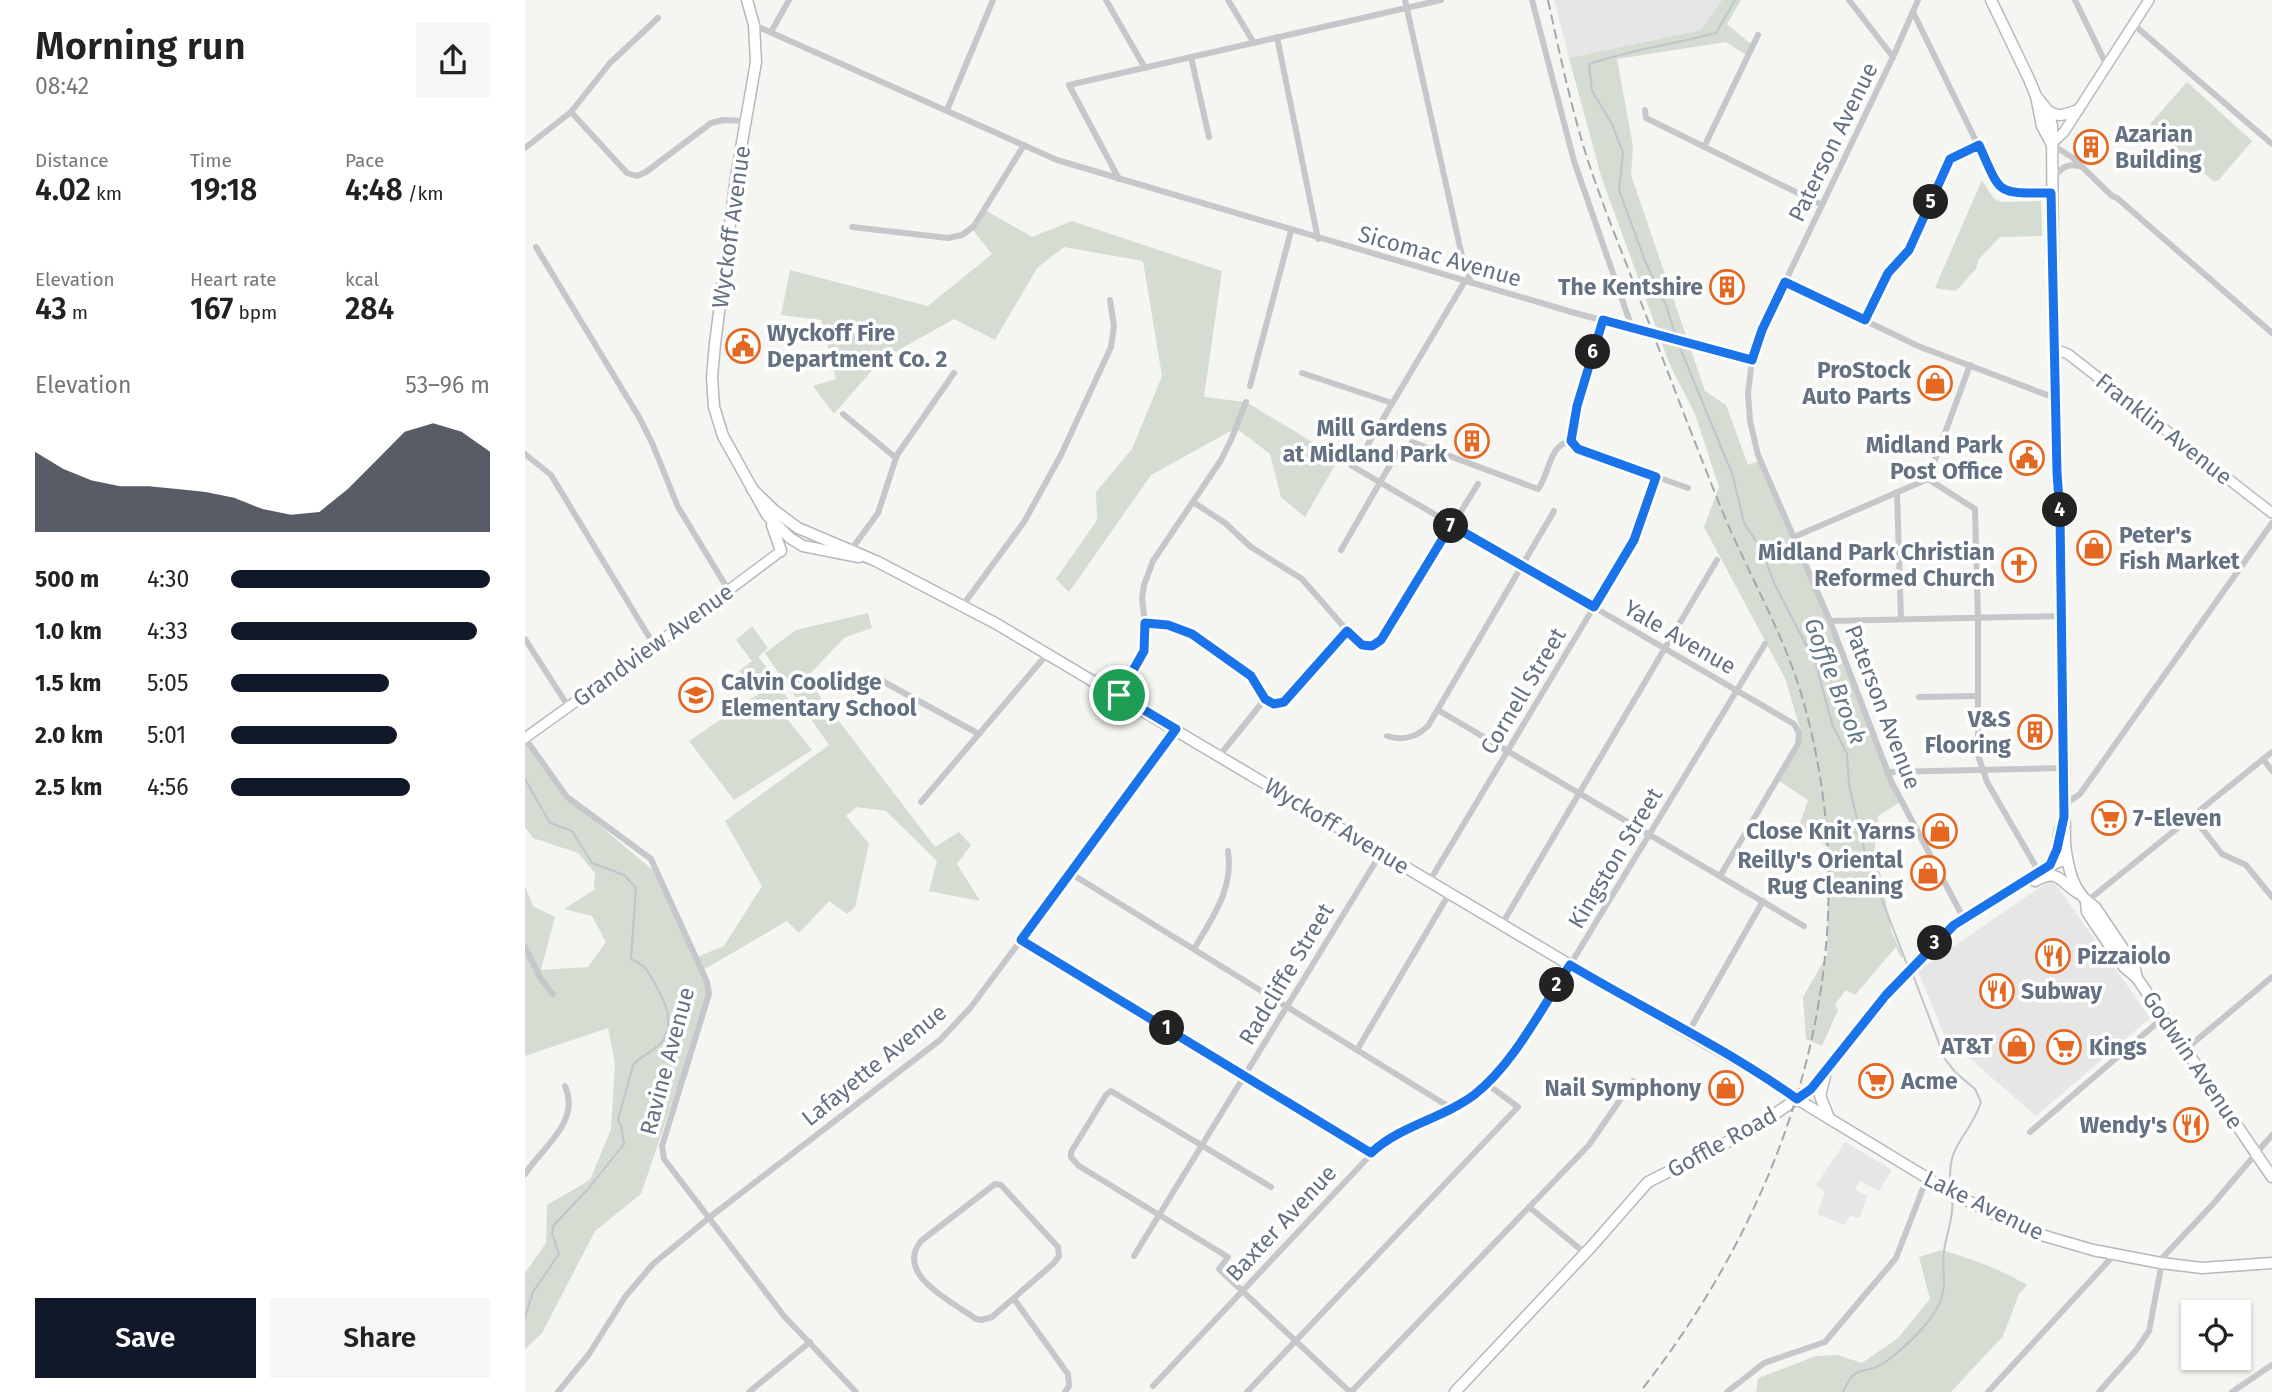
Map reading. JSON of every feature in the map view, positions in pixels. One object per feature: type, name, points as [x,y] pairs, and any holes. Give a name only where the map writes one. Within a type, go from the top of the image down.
[{"type":"main road","name":"Wyckoff Avenue","points":[[747,0],[754,25],[756,62],[745,121],[715,344],[712,392],[723,436],[767,515],[790,538],[803,546],[873,560]]},
{"type":"main road","name":"Godwin Avenue","points":[[1991,0],[2036,96],[2042,126],[2051,144]]},
{"type":"main road","name":"Godwin Avenue","points":[[2036,96],[2045,107],[2052,125],[2051,193],[2060,514],[2064,817],[2070,873],[2083,898],[2095,907],[2134,965],[2137,978],[2272,1177]]},
{"type":"main road","points":[[2045,107],[2053,115],[2060,116],[2078,110]]},
{"type":"main road","name":"Wyckoff Avenue","points":[[752,489],[798,528],[873,560],[963,605],[1048,653],[1449,894],[1689,1031],[1797,1099]]},
{"type":"main road","points":[[767,515],[778,536],[781,551]]},
{"type":"main road","points":[[781,551],[798,528]]},
{"type":"main road","points":[[2050,865],[2057,849],[2064,817]]},
{"type":"main road","name":"Goffle Road","points":[[1455,1392],[1648,1182],[1753,1129],[1811,1089],[1923,955],[1964,919],[2050,865],[2067,859]]},
{"type":"main road","points":[[2022,882],[2031,884],[2043,876],[2053,875],[2083,898]]},
{"type":"main road","points":[[1826,1070],[1820,1096],[1829,1119]]},
{"type":"main road","name":"Lake Avenue","points":[[1797,1099],[1947,1190],[2003,1220],[2038,1234],[2114,1255],[2161,1263],[2202,1268],[2272,1263]]},
{"type":"street","points":[[771,32],[789,0]]},
{"type":"street","points":[[947,110],[993,0]]},
{"type":"street","points":[[1106,0],[1145,68]]},
{"type":"street","points":[[1228,0],[1254,43]]},
{"type":"street","points":[[1119,179],[1069,85],[1254,43],[1406,4],[1441,0]]},
{"type":"street","points":[[1532,0],[1574,161],[1632,328]]},
{"type":"street","points":[[1849,0],[1893,57]]},
{"type":"street","name":"Paterson Avenue","points":[[1918,0],[1762,330],[1752,360],[1748,400],[1753,439],[1830,621],[1887,772],[1964,919]]},
{"type":"street","points":[[2074,0],[2107,66]]},
{"type":"street","points":[[2149,0],[2064,132],[2051,144],[2064,150],[2112,196],[2272,333]]},
{"type":"street","points":[[1368,444],[1468,282],[1406,4]]},
{"type":"street","points":[[1913,12],[2001,188],[2012,193],[2051,193]]},
{"type":"street","points":[[525,148],[571,112],[610,63],[658,18]]},
{"type":"street","points":[[2133,24],[2272,144]]},
{"type":"street","name":"Sicomac Avenue","points":[[754,25],[1057,160],[1318,239],[1752,360]]},
{"type":"street","points":[[1704,147],[1758,35]]},
{"type":"street","points":[[1277,37],[1318,239]]},
{"type":"street","points":[[1191,57],[1209,137]]},
{"type":"street","points":[[1645,110],[1646,118],[1822,205]]},
{"type":"street","points":[[571,112],[627,173],[637,176],[711,123],[723,120],[745,121]]},
{"type":"street","points":[[852,227],[948,238],[962,235],[974,226],[1024,145]]},
{"type":"street","points":[[1865,320],[1888,273],[1909,250],[1950,159],[1979,145]]},
{"type":"street","points":[[2051,179],[2065,166],[2080,166]]},
{"type":"street","points":[[1250,386],[1291,231]]},
{"type":"street","points":[[536,247],[639,417],[678,507],[729,591]]},
{"type":"street","points":[[1785,282],[1918,346],[2055,398]]},
{"type":"street","points":[[963,605],[1024,522],[1061,454],[1111,347],[1114,326],[1110,300]]},
{"type":"street","points":[[1571,441],[1577,406],[1603,320]]},
{"type":"street","name":"Franklin Avenue","points":[[2055,349],[2068,354],[2272,513]]},
{"type":"street","points":[[1794,537],[1928,479],[1970,365]]},
{"type":"street","points":[[851,550],[878,513],[895,458],[954,373]]},
{"type":"street","points":[[1302,373],[1392,402]]},
{"type":"street","points":[[1119,695],[1144,651],[1142,598],[1147,573],[1226,450],[1246,402]]},
{"type":"street","points":[[843,414],[895,458]]},
{"type":"street","points":[[1412,442],[1538,489],[1555,452],[1564,443],[1571,441]]},
{"type":"street","points":[[1571,441],[1578,449],[1688,488]]},
{"type":"street","points":[[1341,550],[1397,453]]},
{"type":"street","points":[[525,454],[551,475],[654,645]]},
{"type":"street","name":"Yale Avenue","points":[[1352,466],[1791,721],[1798,728],[1798,744],[1720,876]]},
{"type":"street","name":"Cornell Street","points":[[1429,882],[1634,540],[1656,477]]},
{"type":"street","points":[[1928,479],[1975,509],[1977,743],[1982,770],[2039,872]]},
{"type":"street","points":[[1193,502],[1225,523],[1251,547],[1302,579],[1347,631],[1362,645],[1372,646],[1381,640],[1478,484]]},
{"type":"street","points":[[1897,492],[1901,620]]},
{"type":"street","points":[[1387,736],[1403,739],[1416,735],[1428,726],[1554,511]]},
{"type":"street","points":[[2064,805],[2080,794],[2272,523]]},
{"type":"street","name":"Grandview Avenue","points":[[525,738],[781,551]]},
{"type":"street","points":[[1502,924],[1717,560]]},
{"type":"street","points":[[1830,621],[2061,616]]},
{"type":"street","points":[[1145,623],[1181,629],[1203,640],[1251,676],[1265,699],[1274,704],[1289,699],[1347,631]]},
{"type":"street","points":[[525,639],[568,706]]},
{"type":"street","name":"Kingston Street","points":[[1487,1084],[1507,1062],[1570,965],[1765,644]]},
{"type":"street","points":[[921,802],[1048,653]]},
{"type":"street","points":[[875,677],[979,734]]},
{"type":"street","points":[[1919,697],[1977,696]]},
{"type":"street","points":[[1220,755],[1265,699]]},
{"type":"street","points":[[1438,710],[1804,926]]},
{"type":"street","name":"Lafayette Avenue","points":[[558,1392],[582,1363],[619,1305],[640,1278],[668,1251],[940,1040],[971,1007],[1176,729]]},
{"type":"street","name":"Ravine Avenue","points":[[525,738],[567,797],[651,859],[707,982],[709,994],[661,1150],[664,1159],[771,1299],[856,1392]]},
{"type":"street","points":[[2083,898],[2193,817],[2272,752]]},
{"type":"street","points":[[2263,759],[2272,771]]},
{"type":"street","points":[[1887,772],[2064,768]]},
{"type":"street","points":[[2193,817],[2222,854],[2246,865],[2272,897]]},
{"type":"street","points":[[1193,949],[1225,893],[1230,870],[1228,851]]},
{"type":"street","name":"Radcliffe Street","points":[[1134,1256],[1381,853]]},
{"type":"street","points":[[1070,873],[1451,1108]]},
{"type":"street","points":[[1357,1050],[1449,894]]},
{"type":"street","points":[[1689,1031],[1763,903]]},
{"type":"street","points":[[1021,940],[1371,1153]]},
{"type":"street","points":[[525,947],[541,979],[553,993]]},
{"type":"street","points":[[2186,1049],[2272,977]]},
{"type":"street","points":[[2029,1132],[2164,1017]]},
{"type":"street","points":[[1271,1187],[1111,1091],[1071,1152],[1071,1157],[1079,1166],[1228,1257],[1219,1269],[1351,1392],[1589,1145],[1633,1081]]},
{"type":"street","points":[[1247,1392],[1518,1107],[1487,1084]]},
{"type":"street","name":"Baxter Avenue","points":[[1153,1385],[1371,1153],[1399,1132],[1462,1103],[1487,1084]]},
{"type":"street","points":[[525,1174],[528,1163],[566,1121],[571,1105],[565,1086]]},
{"type":"street","points":[[2099,1392],[2137,1349],[2149,1331],[2163,1257],[2272,1135]]},
{"type":"street","points":[[1727,1392],[1764,1363],[1825,1342],[1896,1258],[1927,1178]]},
{"type":"street","points":[[998,1184],[1058,1247],[1059,1252],[1054,1264],[1014,1299],[992,1317],[976,1318],[921,1279],[913,1261],[921,1241],[998,1184]]},
{"type":"street","points":[[1529,1207],[1585,1253]]},
{"type":"street","points":[[1988,1392],[2114,1255]]},
{"type":"street","points":[[1014,1299],[1068,1374],[1069,1386],[1065,1392]]},
{"type":"street","points":[[749,1392],[810,1342]]},
{"type":"street","points":[[2232,1392],[2272,1365]]},
{"type":"shaded area","points":[[1554,0],[1722,0],[1701,30],[1569,58]]},
{"type":"shaded area","points":[[1722,0],[1741,0],[1727,24],[1752,45],[1746,55],[1726,42],[1617,59],[1633,146],[1631,175],[1705,391],[1726,405],[1748,465],[1762,460],[1900,802],[1878,816],[1875,847],[1892,933],[1903,956],[1901,958],[1896,947],[1855,995],[1846,990],[1835,1004],[1838,1010],[1822,1046],[1806,1039],[1803,997],[1827,955],[1828,847],[1798,829],[1808,800],[1776,779],[1802,735],[1785,678],[1704,527],[1719,487],[1695,414],[1669,363],[1601,176],[1569,58],[1701,30]]},
{"type":"shaded area","points":[[2187,82],[2252,141],[2218,181],[2214,182],[2150,124]]},
{"type":"shaded area","points":[[1982,180],[1994,199],[2002,202],[2041,201],[2042,236],[2000,237],[1979,259],[1976,269],[1956,291],[1935,288]]},
{"type":"shaded area","points":[[985,210],[1032,237],[1072,221],[1222,271],[1204,397],[1246,402],[1339,458],[1305,517],[1281,497],[1270,454],[1236,428],[1151,475],[1069,592],[1056,579],[1097,520],[1096,492],[1132,449],[1162,376],[1143,261],[1064,247],[1037,268],[995,340],[954,319],[881,360],[834,414],[813,386],[836,379],[821,320],[781,315],[790,270],[928,306],[992,254],[973,230]]},
{"type":"shaded area","points":[[868,613],[872,628],[844,638],[806,678],[935,847],[959,832],[971,845],[957,864],[980,901],[929,891],[937,861],[886,811],[857,807],[846,816],[869,844],[855,907],[847,914],[829,901],[799,933],[787,921],[703,970],[707,999],[641,1194],[595,1231],[542,1333],[525,1349],[525,1273],[546,1243],[547,1205],[590,1180],[611,1129],[615,1063],[608,1028],[525,1056],[525,886],[533,906],[555,917],[541,970],[588,967],[606,942],[592,916],[564,909],[594,890],[595,873],[578,853],[533,838],[525,827],[525,741],[573,803],[661,877],[697,957],[724,946],[762,886],[725,821],[829,745],[765,653],[796,630]]},
{"type":"shaded area","points":[[752,626],[768,648],[758,657],[776,678],[765,687],[750,682],[739,671],[752,661],[736,640]]},
{"type":"shaded area","points":[[776,682],[794,707],[784,715],[812,750],[734,800],[689,741]]},
{"type":"shaded area","points":[[2052,879],[2150,1018],[2036,1116],[1945,1037],[1918,971]]},
{"type":"shaded area","points":[[1845,1142],[1892,1170],[1879,1191],[1860,1181],[1855,1190],[1867,1196],[1860,1218],[1850,1216],[1845,1225],[1817,1214],[1825,1192],[1816,1185]]},
{"type":"shaded area","points":[[1941,1250],[1985,1264],[2027,1285],[2019,1294],[2003,1336],[1951,1392],[1756,1392],[1758,1378],[1816,1356],[1838,1355],[1862,1363],[1898,1338],[1930,1299],[1919,1257]]},
{"type":"waterway","name":"Goffle Brook","points":[[1676,337],[1666,305],[1645,261],[1619,190],[1623,153],[1612,124],[1592,91],[1589,64],[1716,33],[1735,0]]},
{"type":"waterway","name":"Goffle Brook","points":[[1678,343],[1733,476],[1744,523],[1760,547],[1775,585],[1816,664],[1832,724],[1847,754],[1849,785],[1867,861],[1908,967]]},
{"type":"waterway","points":[[525,779],[550,823],[572,831],[592,863],[624,875],[636,888],[631,959],[648,971],[664,1003],[668,1018],[663,1040],[633,1065],[618,1120],[624,1144],[588,1189],[554,1225],[552,1233],[559,1254],[533,1292],[525,1317]]},
{"type":"waterway","name":"Goffle Brook","points":[[1913,975],[1945,1059],[1956,1073],[1975,1089],[1981,1102],[1951,1161],[1951,1189]]},
{"type":"waterway","name":"Goffle Brook","points":[[1843,1392],[1852,1376],[1878,1367],[1903,1348],[1923,1328],[1938,1306],[1944,1283],[1944,1255],[1952,1198]]},
{"type":"railway","points":[[1548,0],[1576,121],[1600,196],[1721,508],[1776,627],[1803,700],[1822,792],[1829,884],[1823,975],[1805,1065],[1778,1152],[1740,1236],[1694,1316],[1640,1392]]},
{"type":"place","name":"Azarian Building","points":[[2091,147]]},
{"type":"place","name":"The Kentshire","points":[[1727,287]]},
{"type":"place","name":"Wyckoff Fire Department Co. 2","points":[[743,346]]},
{"type":"place","name":"ProStock Auto Parts","points":[[1935,383]]},
{"type":"place","name":"Mill Gardens at Midland Park","points":[[1472,441]]},
{"type":"place","name":"Midland Park Post Office","points":[[2027,458]]},
{"type":"place","name":"Peter's Fish Market","points":[[2094,548]]},
{"type":"place","name":"Midland Park Christian Reformed Church","points":[[2019,565]]},
{"type":"place","name":"Calvin Coolidge Elementary School","points":[[696,695]]},
{"type":"place","name":"V&S Flooring","points":[[2035,732]]},
{"type":"place","name":"7-Eleven","points":[[2109,818]]},
{"type":"place","name":"Close Knit Yarns","points":[[1940,831]]},
{"type":"place","name":"Reilly's Oriental Rug Cleaning","points":[[1928,873]]},
{"type":"place","name":"Pizzaiolo","points":[[2053,956]]},
{"type":"place","name":"Subway","points":[[1997,991]]},
{"type":"place","name":"AT&T","points":[[2017,1046]]},
{"type":"place","name":"Kings","points":[[2064,1047]]},
{"type":"place","name":"Acme","points":[[1876,1081]]},
{"type":"place","name":"Nail Symphony","points":[[1726,1088]]},
{"type":"place","name":"Wendy's","points":[[2191,1125]]},
{"type":"route","points":[[1979,145],[1994,179],[2006,192],[2051,193],[2064,768],[2064,817],[2057,849],[2050,865],[1954,925],[1931,947],[1886,995],[1811,1089],[1797,1099],[1689,1031],[1570,965],[1507,1062],[1487,1084],[1462,1103],[1387,1139],[1371,1153],[1021,940],[1176,729],[1119,695],[1144,651],[1145,623],[1156,623],[1181,629],[1203,640],[1251,676],[1265,699],[1274,704],[1284,702],[1347,631],[1362,645],[1372,646],[1381,640],[1451,525],[1594,607],[1634,540],[1656,477],[1572,445],[1570,436],[1577,406],[1603,320],[1752,360],[1756,344],[1785,282],[1865,320],[1888,273],[1909,250],[1950,159],[1979,145]]}]
